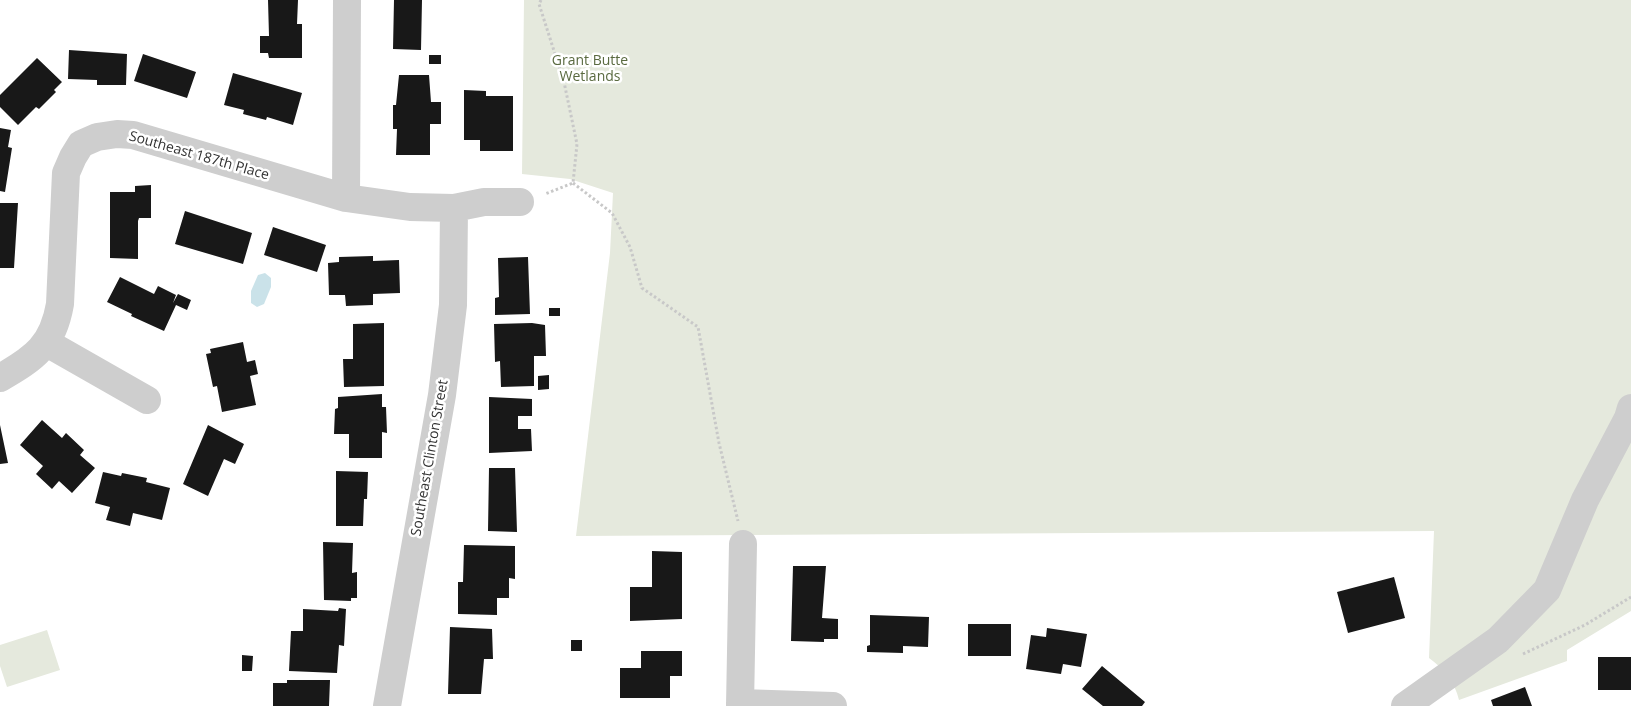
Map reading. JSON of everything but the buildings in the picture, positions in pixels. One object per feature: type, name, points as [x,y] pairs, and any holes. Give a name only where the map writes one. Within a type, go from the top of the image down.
[{"type":"street","points":[[346,198],[347,0]]},
{"type":"street","name":"Southeast 187th Place","points":[[0,378],[29,361],[48,343],[56,325],[60,304],[66,173],[81,144],[97,137],[117,134],[132,135],[346,198],[410,207],[454,208],[484,202],[520,202]]},
{"type":"street","name":"Southeast Clinton Street","points":[[387,706],[442,395],[453,305],[454,208]]},
{"type":"street","points":[[48,343],[147,400]]},
{"type":"street","points":[[1410,704],[1498,640],[1547,590],[1585,500],[1628,418],[1631,408]]},
{"type":"street","points":[[743,544],[740,704],[833,706]]},
{"type":"path","points":[[540,0],[539,4],[564,82],[577,144],[573,183]]},
{"type":"path","points":[[520,202],[573,183]]},
{"type":"path","points":[[573,183],[612,213],[630,247],[642,288],[698,327],[719,443],[743,544]]},
{"type":"green space","name":"Grant Butte Wetlands","points":[[524,0],[1631,0],[1631,611],[1567,650],[1567,661],[1459,700],[1455,687],[1448,676],[1429,658],[1434,531],[576,536],[610,253],[613,193],[570,179],[522,174]]},
{"type":"green space","points":[[47,630],[60,670],[7,687],[0,666],[0,645]]},
{"type":"water","points":[[265,273],[271,278],[271,287],[264,304],[257,307],[251,303],[251,291],[258,275]]}]
